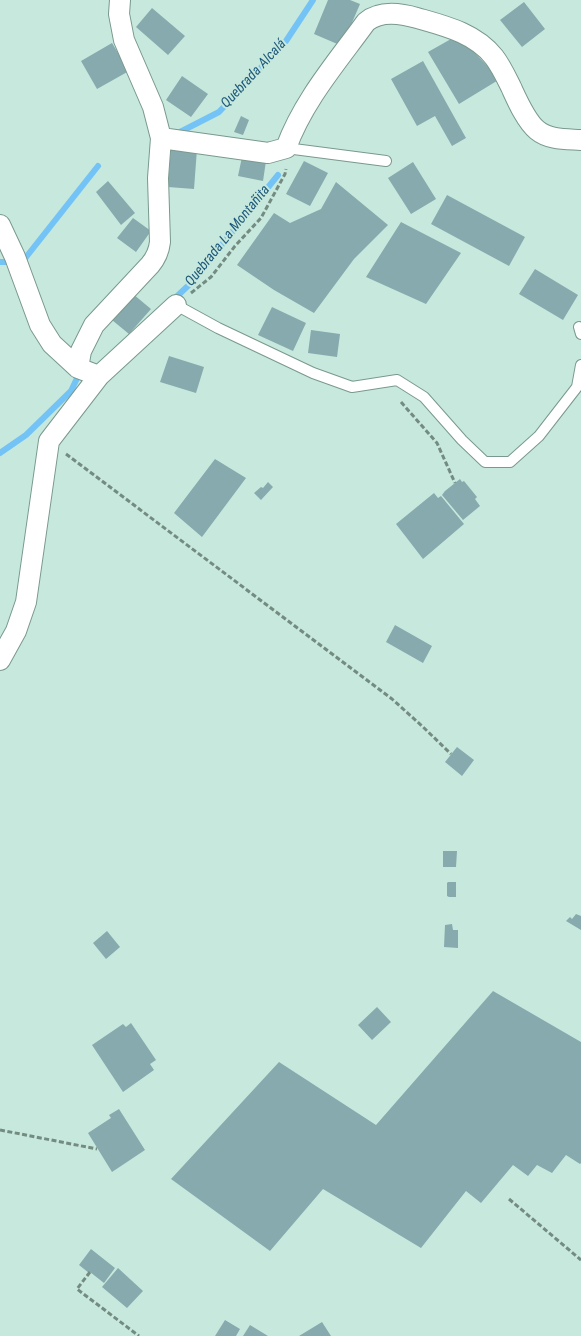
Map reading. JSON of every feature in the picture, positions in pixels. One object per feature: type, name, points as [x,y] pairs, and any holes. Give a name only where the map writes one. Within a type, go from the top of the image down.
[{"type":"street","points":[[78,368],[81,351],[94,325],[155,259],[160,242],[158,178],[161,138],[153,107],[124,40],[119,14],[120,0]]},
{"type":"street","points":[[161,138],[268,153],[286,148],[292,132],[315,91],[366,22],[373,16],[385,14],[410,16],[464,33],[484,46],[495,58],[521,109],[536,130],[556,138],[581,140]]},
{"type":"street","points":[[0,225],[15,258],[40,325],[52,344],[78,368],[99,376]]},
{"type":"street","points":[[0,660],[16,630],[26,602],[49,442],[99,376],[176,305]]},
{"type":"lane","points":[[286,148],[386,161]]},
{"type":"lane","points":[[176,305],[218,328],[305,369],[352,387],[396,380],[424,397],[462,440],[485,462],[510,462],[539,436],[577,387],[581,365]]},
{"type":"path","points":[[176,305],[211,277],[235,246],[261,218],[285,174],[286,148]]},
{"type":"path","points":[[398,399],[437,443],[455,483]]},
{"type":"path","points":[[49,442],[392,699],[452,754]]},
{"type":"path","points":[[0,1130],[97,1149]]},
{"type":"path","points":[[509,1199],[581,1260]]},
{"type":"path","points":[[90,1272],[77,1289],[139,1336]]},
{"type":"building","points":[[328,0],[350,0],[360,4],[342,46],[314,34]]},
{"type":"building","points":[[524,2],[545,29],[522,47],[500,20]]},
{"type":"building","points":[[152,8],[185,36],[168,55],[136,27]]},
{"type":"building","points":[[451,39],[470,48],[500,79],[459,104],[428,52]]},
{"type":"building","points":[[112,43],[129,71],[97,89],[81,61]]},
{"type":"building","points":[[423,61],[466,138],[452,146],[435,116],[417,126],[391,79]]},
{"type":"building","points":[[182,76],[208,94],[191,117],[166,100]]},
{"type":"building","points":[[241,116],[249,120],[243,135],[234,132]]},
{"type":"building","points":[[171,147],[197,149],[194,189],[168,187]]},
{"type":"building","points":[[242,157],[266,161],[263,181],[238,176]]},
{"type":"building","points":[[304,161],[328,173],[310,206],[286,194]]},
{"type":"building","points":[[413,162],[436,199],[411,214],[388,178]]},
{"type":"building","points":[[108,181],[135,213],[121,225],[96,192]]},
{"type":"building","points":[[336,182],[388,225],[354,259],[314,313],[274,290],[237,265],[274,213],[290,223],[321,209]]},
{"type":"building","points":[[447,195],[525,237],[509,266],[431,224]]},
{"type":"building","points":[[133,218],[151,231],[136,252],[117,238]]},
{"type":"building","points":[[401,222],[461,253],[426,304],[366,277]]},
{"type":"building","points":[[535,269],[578,295],[563,320],[519,294]]},
{"type":"building","points":[[133,294],[151,309],[129,334],[112,320]]},
{"type":"building","points":[[272,307],[306,323],[293,351],[258,335]]},
{"type":"building","points":[[311,330],[340,334],[337,357],[308,353]]},
{"type":"building","points":[[169,356],[204,367],[196,393],[160,382]]},
{"type":"building","points":[[215,459],[246,478],[202,537],[174,513]]},
{"type":"building","points":[[460,479],[462,482],[464,481],[477,497],[475,499],[480,506],[463,520],[442,495]]},
{"type":"building","points":[[268,482],[273,487],[261,500],[254,493],[261,487],[263,488]]},
{"type":"building","points":[[434,493],[438,498],[441,496],[464,524],[423,559],[396,524]]},
{"type":"building","points":[[395,625],[432,646],[423,663],[386,642]]},
{"type":"building","points":[[457,747],[474,760],[462,776],[445,762]]},
{"type":"building","points":[[443,851],[457,851],[456,867],[443,867]]},
{"type":"building","points":[[448,882],[456,882],[456,897],[447,896]]},
{"type":"building","points":[[576,914],[581,916],[581,930],[566,921],[570,917],[572,919]]},
{"type":"building","points":[[452,924],[453,930],[458,930],[458,948],[444,947],[445,925]]},
{"type":"building","points":[[107,931],[120,947],[106,959],[93,943]]},
{"type":"building","points":[[493,991],[581,1042],[580,1164],[566,1155],[552,1173],[537,1165],[528,1176],[513,1165],[481,1203],[466,1191],[421,1248],[323,1189],[270,1251],[171,1179],[279,1062],[376,1125]]},
{"type":"building","points":[[377,1007],[391,1022],[372,1040],[358,1025]]},
{"type":"building","points":[[131,1023],[156,1060],[150,1064],[154,1070],[123,1092],[92,1045],[123,1024],[126,1027]]},
{"type":"building","points":[[119,1109],[145,1150],[112,1172],[88,1133],[111,1118],[109,1115]]},
{"type":"building","points":[[91,1249],[115,1268],[104,1283],[79,1265]]},
{"type":"building","points":[[118,1268],[143,1291],[127,1308],[102,1287]]},
{"type":"building","points":[[225,1320],[240,1329],[236,1336],[215,1336]]},
{"type":"building","points":[[322,1322],[331,1336],[299,1336]]},
{"type":"building","points":[[250,1325],[268,1336],[243,1336]]},
{"type":"waterway","name":"Quebrada Alcalá","points":[[180,132],[219,112],[286,41],[313,0]]},
{"type":"waterway","name":"Quebrada Alcalá","points":[[23,261],[98,166]]},
{"type":"waterway","name":"Quebrada La Montañita","points":[[173,300],[191,283],[278,175]]},
{"type":"waterway","name":"Quebrada Alcalá","points":[[0,262],[12,262]]},
{"type":"waterway","name":"Quebrada La Montañita","points":[[0,453],[26,435],[71,391],[80,372]]}]
